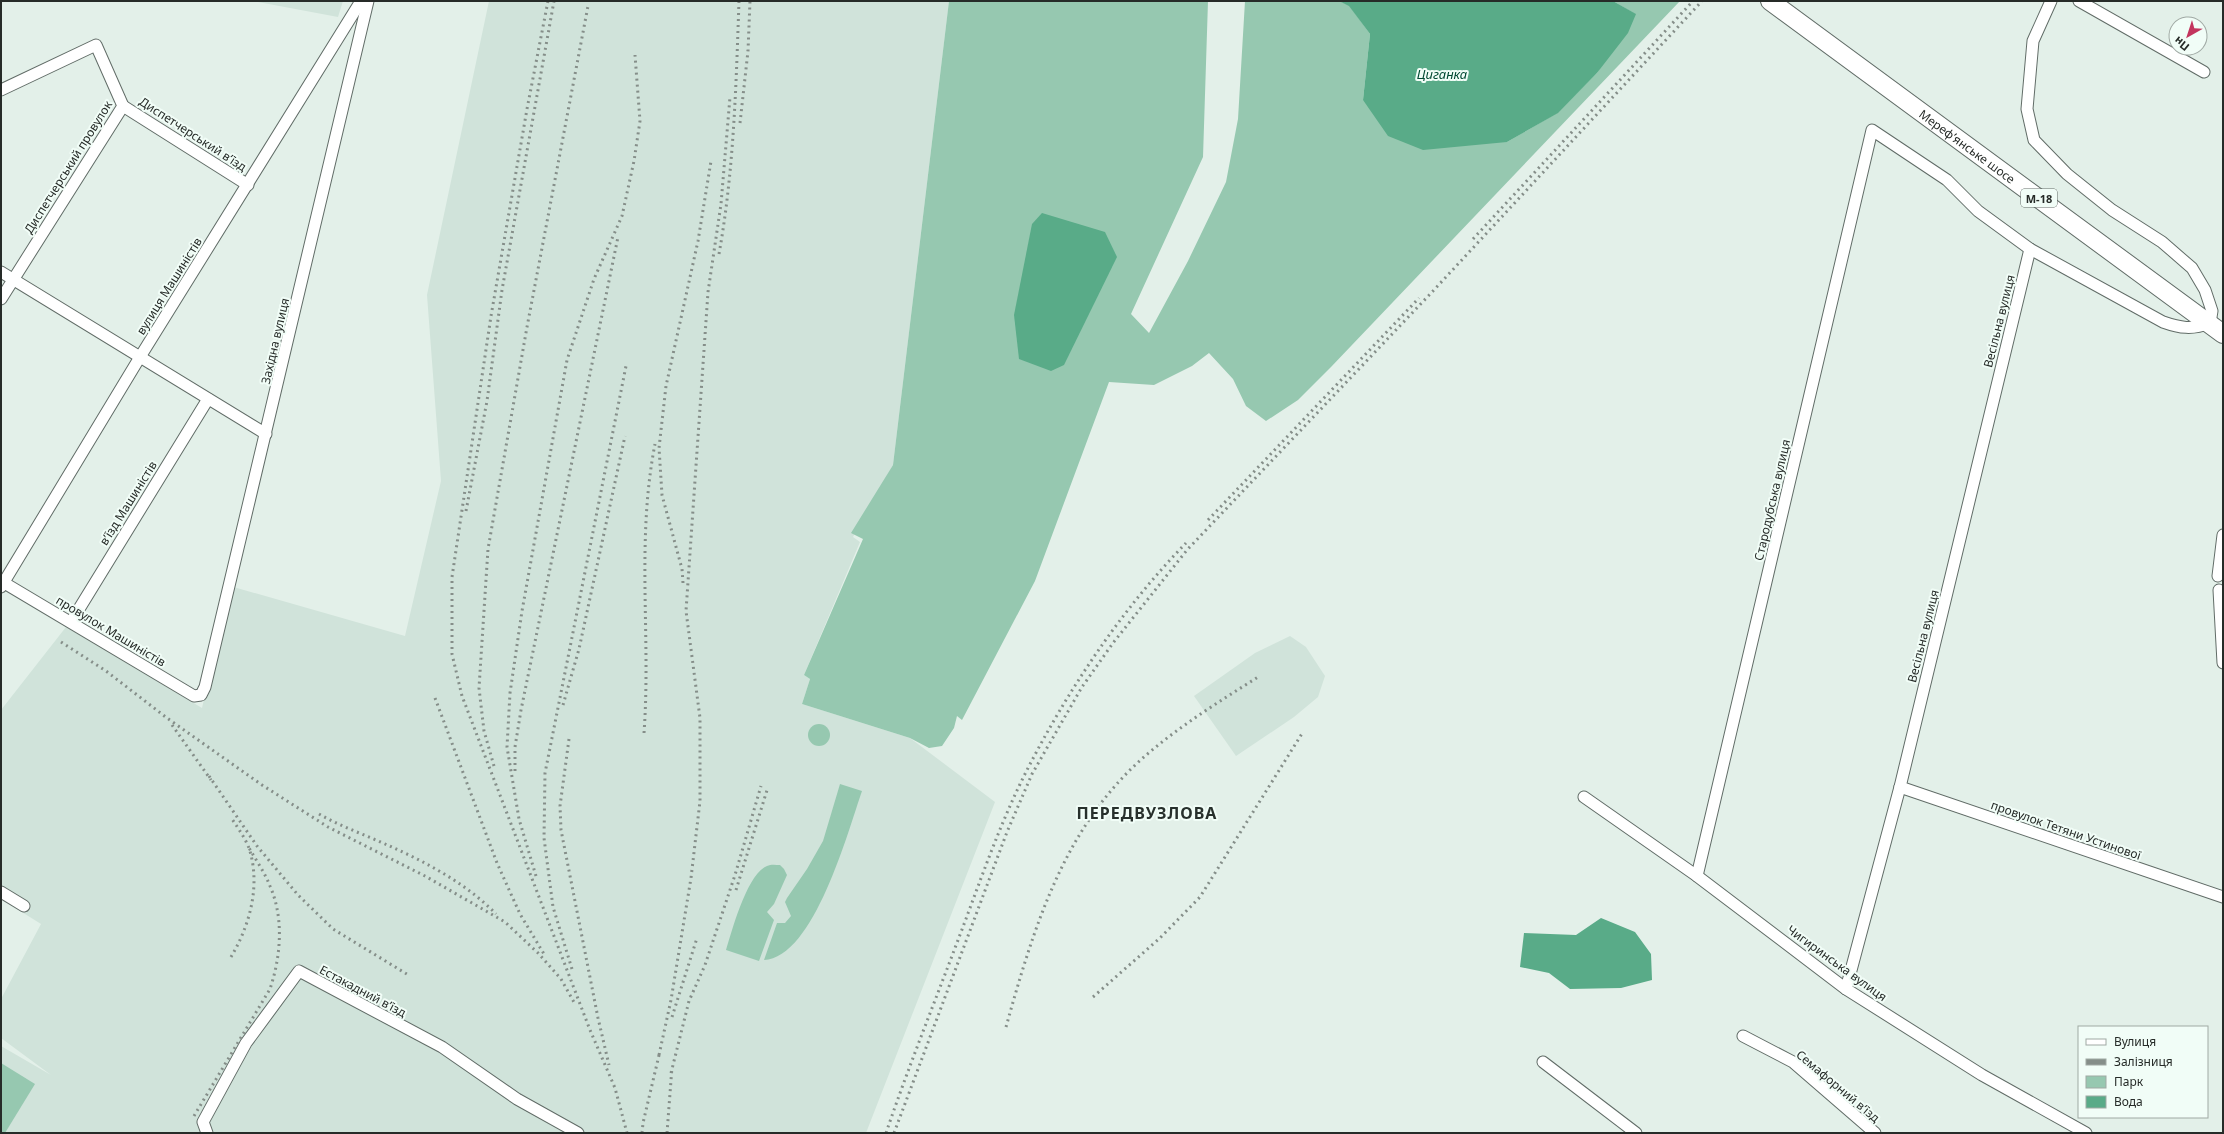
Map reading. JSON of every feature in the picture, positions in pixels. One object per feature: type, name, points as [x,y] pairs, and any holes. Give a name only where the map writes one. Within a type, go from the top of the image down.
[{"type":"highway","name":"Мереф’янське шосе","points":[[1770,1],[2216,329]]},
{"type":"street","name":"вулиця Машиністів","points":[[2,584],[140,357],[361,1]]},
{"type":"street","name":"Західна вулиця","points":[[205,687],[368,1]]},
{"type":"street","points":[[2030,249],[2163,322],[2178,328],[2216,329],[2205,290],[2192,268],[2162,242],[2112,210],[2067,174],[2034,140],[2027,109],[2033,41],[2051,1]]},
{"type":"street","points":[[2079,1],[2204,72]]},
{"type":"street","name":"Диспетчерський провулок","points":[[1,90],[96,45],[123,106],[1,299]]},
{"type":"street","name":"Диспетчерський в’їзд","points":[[123,106],[248,185]]},
{"type":"street","name":"Стародубська вулиця","points":[[1697,876],[1872,130],[1947,180],[1978,211],[2030,249]]},
{"type":"street","name":"Весільна вулиця","points":[[1846,989],[1900,787],[2030,249]]},
{"type":"street","points":[[1,272],[266,434]]},
{"type":"street","name":"в’їзд Машиністів","points":[[70,622],[208,398]]},
{"type":"street","points":[[2218,576],[2223,536]]},
{"type":"street","name":"провулок Машиністів","points":[[2,584],[70,622],[194,696],[201,695],[205,687]]},
{"type":"street","points":[[2219,590],[2223,663]]},
{"type":"street","name":"провулок Тетяни Устинової","points":[[1900,787],[2223,897]]},
{"type":"street","name":"Чигиринська вулиця","points":[[1584,797],[1697,876],[1846,989],[1982,1075],[2086,1133]]},
{"type":"street","points":[[1,892],[24,906]]},
{"type":"street","name":"Естакадний в’їзд","points":[[207,1133],[203,1122],[246,1043],[299,971],[442,1047],[517,1099],[578,1133]]},
{"type":"street","name":"Семафорний в’їзд","points":[[1743,1036],[1792,1062],[1875,1133]]},
{"type":"street","points":[[1543,1062],[1636,1133]]},
{"type":"shaded area","points":[[253,1],[343,1],[338,17]]},
{"type":"shaded area","points":[[489,1],[949,1],[893,465],[853,537],[860,542],[804,675],[810,679],[802,704],[910,738],[995,802],[866,1133],[1,1133],[1,1046],[51,1075],[1,1038],[1,999],[41,924],[1,899],[1,710],[66,627],[202,708],[230,586],[405,636],[441,481],[427,295]]},
{"type":"shaded area","points":[[1290,636],[1306,647],[1325,676],[1318,697],[1294,717],[1236,756],[1194,696],[1255,653]]},
{"type":"green space","points":[[949,1],[1208,1],[1203,157],[1131,314],[1149,333],[1188,261],[1226,182],[1238,119],[1245,1],[1339,1],[1349,5],[1370,34],[1363,100],[1507,142],[1557,113],[1597,73],[1635,14],[1613,1],[1680,1],[1298,400],[1266,421],[1246,406],[1233,379],[1209,353],[1192,366],[1154,385],[1109,382],[1035,581],[962,720],[957,716],[954,728],[942,746],[929,748],[910,738],[802,704],[810,679],[804,675],[863,539],[851,533],[893,465]]},
{"type":"green space","points":[[815,724],[823,724],[830,731],[830,739],[823,746],[815,746],[808,739],[808,731]]},
{"type":"green space","points":[[840,784],[862,791],[838,862],[826,890],[813,916],[798,938],[782,954],[764,960],[777,923],[785,923],[791,916],[785,902],[807,869],[823,841]]},
{"type":"green space","points":[[780,865],[787,875],[774,904],[767,912],[774,920],[759,961],[726,950],[741,904],[753,880],[760,871],[767,866]]},
{"type":"green space","points":[[1,1063],[35,1084],[5,1133],[1,1133]]},
{"type":"water","name":"Циганка","points":[[1339,1],[1613,1],[1636,14],[1628,33],[1597,73],[1558,113],[1507,142],[1423,150],[1388,136],[1363,100],[1370,34],[1349,6]]},
{"type":"water","points":[[1042,213],[1105,232],[1117,257],[1064,365],[1051,371],[1019,359],[1014,315],[1032,224]]},
{"type":"water","points":[[1601,918],[1635,932],[1651,954],[1652,980],[1621,988],[1570,989],[1549,973],[1520,967],[1524,933],[1576,935]]},
{"type":"railway","points":[[548,1],[527,109],[491,316],[452,577],[452,654],[462,696],[590,1030],[615,1088],[627,1133]]},
{"type":"railway","points":[[466,511],[487,401],[502,290],[554,1]]},
{"type":"railway","points":[[719,254],[731,159],[739,1]]},
{"type":"railway","points":[[740,123],[748,51],[750,1]]},
{"type":"railway","points":[[1473,239],[1693,1]]},
{"type":"railway","points":[[894,1133],[1007,832],[1032,774],[1082,687],[1113,643],[1187,550],[1433,291],[1702,1]]},
{"type":"railway","points":[[494,766],[484,731],[479,688],[488,549],[527,327],[588,6]]},
{"type":"railway","points":[[536,876],[519,819],[507,747],[510,693],[522,611],[567,360],[594,279],[622,216],[634,161],[640,121],[635,55]]},
{"type":"railway","points":[[659,1055],[671,1000],[691,878],[700,801],[700,718],[686,611],[708,292],[721,204],[730,97]]},
{"type":"railway","points":[[683,583],[682,569],[662,495],[659,448],[666,386],[698,241],[711,161]]},
{"type":"railway","points":[[515,771],[515,747],[521,710],[618,237]]},
{"type":"railway","points":[[1208,520],[1419,298]]},
{"type":"railway","points":[[572,969],[553,907],[544,838],[545,773],[626,366]]},
{"type":"railway","points":[[563,705],[579,649],[625,436]]},
{"type":"railway","points":[[644,733],[646,696],[646,517],[649,481],[655,444]]},
{"type":"railway","points":[[886,1133],[989,858],[1007,813],[1027,770],[1043,739],[1098,650],[1140,595],[1186,543]]},
{"type":"railway","points":[[61,642],[106,671],[167,718],[262,785],[328,827],[425,876],[505,922],[538,953],[561,979],[575,1004]]},
{"type":"railway","points":[[1006,1027],[1038,923],[1052,889],[1067,857],[1085,826],[1106,796],[1131,769],[1160,743],[1192,720],[1258,677]]},
{"type":"railway","points":[[435,698],[497,863],[520,914],[544,954]]},
{"type":"railway","points":[[172,725],[211,780]]},
{"type":"railway","points":[[1093,997],[1160,938],[1200,897],[1303,732]]},
{"type":"railway","points":[[569,739],[560,806],[561,830],[598,1018],[609,1065]]},
{"type":"railway","points":[[209,776],[257,846],[298,895],[333,929],[410,976]]},
{"type":"railway","points":[[671,1073],[689,1001],[705,965],[735,875],[761,786]]},
{"type":"railway","points":[[736,890],[768,787]]},
{"type":"railway","points":[[319,814],[429,865],[471,892],[496,914]]},
{"type":"railway","points":[[231,957],[244,932],[252,904],[254,890],[254,876],[249,848],[232,819]]},
{"type":"railway","points":[[194,1116],[270,989],[277,963],[279,950],[279,924],[274,898],[266,876],[249,848]]},
{"type":"railway","points":[[672,1017],[697,938]]},
{"type":"railway","points":[[642,1133],[660,1051]]},
{"type":"railway","points":[[667,1133],[672,1067]]},
{"type":"district","name":"ПЕРЕДВУЗЛОВА","points":[[1147,813]]}]
